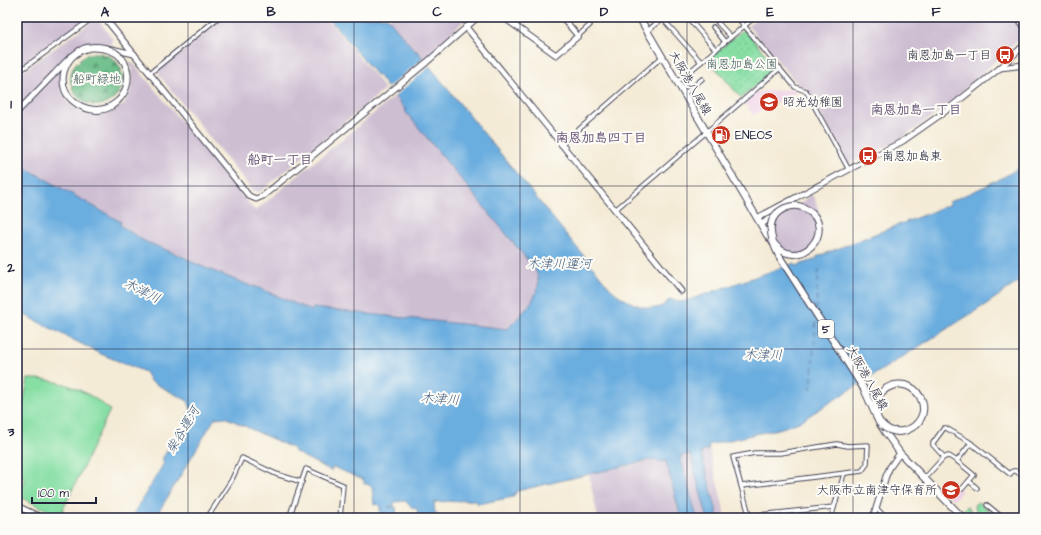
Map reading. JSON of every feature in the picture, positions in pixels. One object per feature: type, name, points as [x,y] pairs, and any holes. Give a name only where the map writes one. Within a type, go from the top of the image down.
[{"type":"main road","name":"大阪港八尾線","points":[[639,17],[760,225],[771,241],[774,244],[777,247],[782,250],[794,254],[804,252],[813,245],[818,233],[817,223],[811,213],[801,207],[789,207],[778,213],[772,224],[771,237],[772,241],[777,247],[786,253],[791,254],[797,254],[802,253],[806,251],[813,245],[818,234],[818,228],[817,223],[813,214],[803,208],[796,206],[792,206],[785,208],[779,212],[776,216],[771,224],[770,232],[771,238],[772,241],[774,247],[857,378],[868,398],[878,419],[881,424],[885,427],[889,430],[897,432],[905,431],[912,428],[916,425],[922,414],[923,405],[922,401],[917,392],[907,385],[897,384],[888,387],[883,390],[878,396],[876,401],[875,405],[875,408],[875,410],[876,413],[876,416],[878,419],[880,422],[883,426],[894,431],[906,431],[916,424],[922,414],[922,402],[917,393],[907,386],[895,385],[884,390],[877,399],[875,408],[878,419],[885,432],[900,453],[963,518]]},
{"type":"street","points":[[17,73],[94,17]]},
{"type":"street","points":[[104,17],[249,196],[256,199],[263,196],[389,94],[478,17]]},
{"type":"street","points":[[150,74],[219,17]]},
{"type":"street","points":[[503,17],[556,55],[590,25]]},
{"type":"street","points":[[562,17],[578,36]]},
{"type":"street","points":[[687,17],[716,50]]},
{"type":"street","points":[[737,17],[795,87],[806,91],[848,170]]},
{"type":"street","points":[[677,82],[755,17]]},
{"type":"street","points":[[1017,17],[1024,26]]},
{"type":"street","points":[[647,31],[663,18],[701,62]]},
{"type":"street","points":[[718,23],[730,37]]},
{"type":"street","points":[[466,27],[681,291]]},
{"type":"street","points":[[713,27],[725,42]]},
{"type":"street","points":[[757,218],[909,137],[943,113],[1000,68],[1024,45]]},
{"type":"street","points":[[17,112],[70,58],[76,53],[82,50],[88,48],[94,47],[106,49],[112,52],[118,56],[126,67],[127,72],[127,87],[124,93],[121,98],[117,103],[112,106],[106,109],[97,110],[92,110],[86,109],[78,105],[70,99],[65,92],[64,87],[63,76],[65,68],[69,60],[73,56],[77,53],[84,49],[89,47],[95,47],[107,49],[118,55],[123,60],[128,72],[128,82],[127,87],[125,92],[121,97],[117,102],[112,106],[106,108],[101,109],[98,110],[92,110],[78,104],[71,98],[64,87],[64,75],[66,67],[70,60],[74,56],[77,52],[84,48],[90,47],[96,46],[108,48],[119,55],[127,66],[129,71],[129,81],[126,92],[118,102],[113,106],[107,108],[102,109],[98,110],[90,108],[76,101],[67,91],[65,75],[67,67],[74,56],[85,48],[97,46],[111,48],[134,54]]},
{"type":"street","points":[[561,145],[662,57]]},
{"type":"street","points":[[1000,68],[1024,65]]},
{"type":"street","points":[[615,210],[780,68]]},
{"type":"street","points":[[684,94],[702,79]]},
{"type":"street","points":[[760,225],[799,196]]},
{"type":"street","points":[[944,457],[933,444],[934,440],[944,428],[949,429],[971,443],[1010,474],[1013,471],[1016,471],[1024,477]]},
{"type":"street","points":[[957,460],[971,443]]},
{"type":"street","points":[[742,486],[862,471],[867,464],[868,444],[848,446],[837,444],[780,453],[755,453],[733,457],[742,486],[749,517],[834,507]]},
{"type":"street","points":[[873,518],[886,476],[890,467],[900,453]]},
{"type":"street","points":[[925,478],[944,457],[950,456],[974,474],[974,476],[962,489]]},
{"type":"street","points":[[207,518],[231,481],[242,458],[276,474],[302,482]]},
{"type":"street","points":[[289,518],[306,469],[344,485],[340,518]]},
{"type":"street","points":[[831,518],[844,474]]},
{"type":"street","points":[[969,481],[977,488]]},
{"type":"street","points":[[987,505],[1003,518]]},
{"type":"street","points":[[17,506],[42,518]]},
{"type":"street","points":[[876,508],[886,518]]},
{"type":"shaded area","points":[[17,17],[90,17],[17,70]]},
{"type":"shaded area","points":[[225,17],[326,17],[385,89],[260,192],[253,191],[159,75],[159,70]]},
{"type":"shaded area","points":[[387,17],[468,17],[423,59],[417,51],[415,52]]},
{"type":"shaded area","points":[[759,17],[1010,17],[1023,32],[1021,38],[940,111],[896,142],[848,164],[805,87],[801,88],[748,26]]},
{"type":"shaded area","points":[[98,19],[112,38],[111,45],[100,42],[90,43],[77,48],[69,55],[62,68],[62,88],[60,89],[68,102],[88,116],[89,114],[105,114],[122,105],[123,106],[132,84],[133,68],[131,68],[128,61],[133,63],[255,211],[395,96],[406,110],[405,111],[535,269],[538,280],[537,291],[534,299],[508,329],[313,308],[312,311],[255,286],[254,287],[196,264],[186,257],[144,241],[120,224],[121,222],[17,163],[17,75]]},
{"type":"shaded area","points":[[795,89],[798,91],[753,115],[744,102],[756,92]]},
{"type":"shaded area","points":[[810,195],[814,196],[821,218],[819,246],[805,255],[793,257],[786,256],[780,253],[770,243],[779,238],[777,237],[776,232],[777,224],[781,217],[801,204]]},
{"type":"shaded area","points":[[709,449],[726,518],[598,518],[589,475],[654,459]]},
{"type":"shaded area","points":[[953,482],[962,491],[953,500],[944,491]]},
{"type":"green space","name":"南恩加島公園","points":[[743,30],[745,30],[777,68],[741,98],[708,59]]},
{"type":"green space","name":"船町緑地","points":[[91,53],[102,53],[101,55],[104,54],[113,58],[117,62],[122,71],[120,71],[120,73],[122,74],[123,83],[120,91],[110,102],[91,105],[90,102],[89,104],[83,101],[75,93],[72,87],[73,85],[71,84],[71,75],[75,64],[80,61],[79,60],[81,58]]},
{"type":"green space","points":[[28,379],[39,379],[61,383],[72,387],[92,397],[110,410],[60,516],[18,496],[25,482],[22,475],[17,472],[17,435]]},
{"type":"green space","points":[[978,502],[992,514],[988,518],[968,518],[962,511],[967,506],[974,516],[977,513],[974,505]]},
{"type":"water","points":[[328,17],[387,17],[415,51],[417,51],[609,287],[625,299],[639,306],[654,308],[661,306],[670,299],[678,302],[686,301],[795,263],[796,266],[817,259],[816,257],[950,204],[949,202],[994,181],[995,182],[1024,165],[1024,278],[985,305],[799,422],[782,428],[708,445],[709,449],[701,452],[717,512],[717,518],[708,518],[707,516],[690,454],[680,456],[697,518],[681,518],[666,461],[658,462],[654,459],[517,491],[513,497],[478,504],[475,500],[436,502],[434,503],[435,513],[437,513],[438,518],[419,518],[417,509],[405,501],[394,502],[394,506],[388,507],[396,507],[397,518],[381,518],[380,509],[382,508],[380,508],[378,504],[374,505],[372,487],[364,484],[364,480],[333,467],[331,471],[295,452],[292,448],[225,417],[215,418],[155,518],[131,518],[164,463],[162,459],[171,445],[173,446],[189,419],[187,415],[191,410],[188,401],[150,381],[145,372],[101,354],[17,311],[17,163],[121,222],[120,225],[144,241],[186,258],[196,264],[253,287],[254,286],[312,311],[313,308],[508,329],[531,302],[538,287],[538,278],[535,269],[405,111],[406,110],[378,75],[377,76]]},
{"type":"pier","points":[[424,58],[430,66],[394,97],[386,89]]},
{"type":"ferry route","points":[[816,310],[819,268]]},
{"type":"ferry route","points":[[811,390],[816,319]]},
{"type":"place","name":"南恩加島一丁目","points":[[1005,55]]},
{"type":"place","name":"昭光幼稚園","points":[[769,102]]},
{"type":"place","name":"ENEOS","points":[[721,135]]},
{"type":"place","name":"南恩加島東","points":[[868,156]]},
{"type":"place","name":"大阪市立南津守保育所","points":[[951,490]]},
{"type":"district","name":"南恩加島一丁目","points":[[916,110]]},
{"type":"district","name":"南恩加島四丁目","points":[[601,138]]},
{"type":"district","name":"船町一丁目","points":[[280,160]]},
{"type":"water label","name":"木津川運河","points":[[559,264]]},
{"type":"water label","name":"木津川","points":[[142,291]]},
{"type":"water label","name":"木津川","points":[[763,355]]},
{"type":"water label","name":"木津川","points":[[440,399]]},
{"type":"water label","name":"柴谷運河","points":[[183,430]]}]
